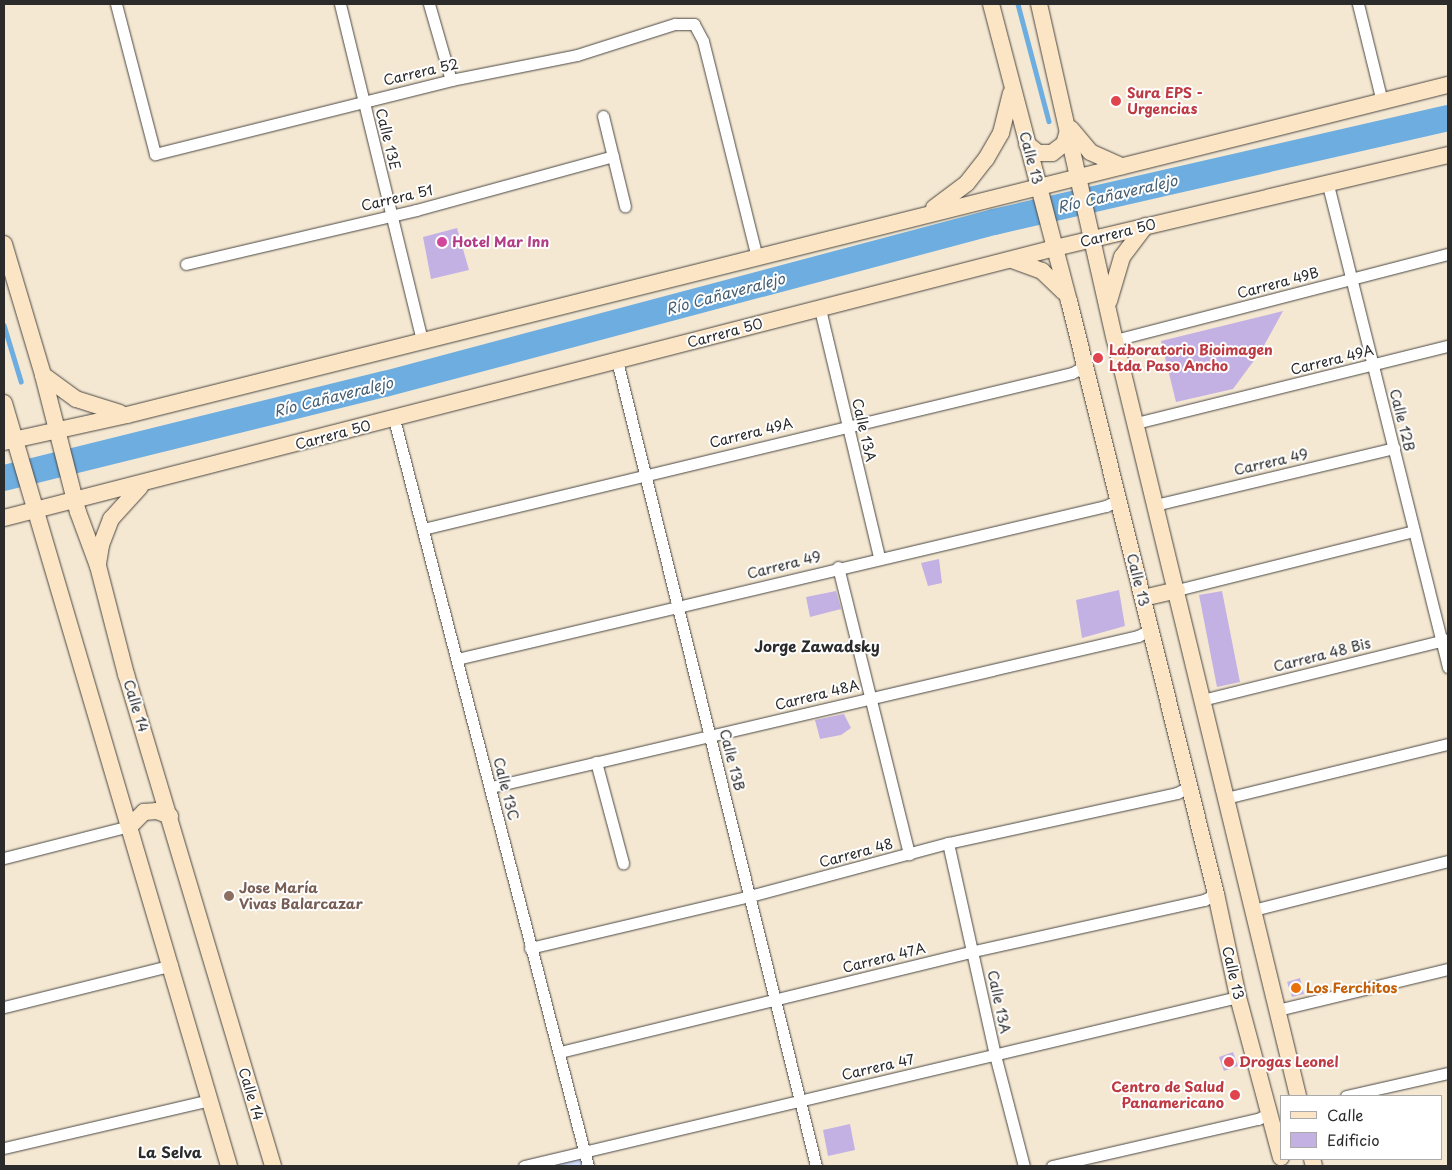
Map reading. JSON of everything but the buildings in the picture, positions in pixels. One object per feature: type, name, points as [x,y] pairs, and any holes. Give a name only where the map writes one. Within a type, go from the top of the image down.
[{"type":"main road","name":"Calle 13","points":[[990,4],[1069,301],[1216,894],[1238,997],[1280,1154]]},
{"type":"main road","points":[[1039,4],[1114,340],[1177,590],[1298,1095]]},
{"type":"main road","points":[[12,443],[57,434],[917,216],[1040,192],[1080,182],[1127,166],[1448,85]]},
{"type":"main road","points":[[917,216],[956,193],[982,166],[1001,133],[1012,88]]},
{"type":"main road","points":[[1027,144],[1038,153],[1052,153],[1064,144],[1067,125]]},
{"type":"main road","points":[[1067,125],[1090,152],[1104,161],[1127,166]]},
{"type":"main road","name":"Carrera 50","points":[[4,518],[36,506],[143,484],[820,309],[1010,259],[1053,242],[1091,233],[1146,226],[1327,181],[1448,155]]},
{"type":"main road","points":[[1108,308],[1119,264],[1146,226]]},
{"type":"main road","name":"Calle 14","points":[[4,244],[43,375],[74,497],[98,566],[273,1166]]},
{"type":"main road","points":[[1010,259],[1042,271],[1058,284],[1069,301]]},
{"type":"main road","points":[[43,375],[76,399],[127,415]]},
{"type":"main road","points":[[4,403],[12,443],[36,506],[172,965],[229,1166]]},
{"type":"main road","points":[[98,566],[101,545],[111,519],[143,484]]},
{"type":"main road","points":[[1143,598],[1177,590]]},
{"type":"main road","points":[[130,826],[144,812],[157,811],[170,816]]},
{"type":"street","name":"Carrera 52","points":[[116,4],[155,154],[451,80],[577,55],[675,24],[694,24],[703,41],[757,257]]},
{"type":"street","name":"Calle 13E","points":[[340,4],[422,340]]},
{"type":"street","points":[[429,4],[451,80]]},
{"type":"street","points":[[1358,4],[1382,102]]},
{"type":"street","points":[[603,116],[624,206]]},
{"type":"street","name":"Carrera 51","points":[[186,264],[392,215],[613,156]]},
{"type":"street","name":"Calle 12B","points":[[1327,181],[1414,531],[1445,640],[1448,667]]},
{"type":"street","name":"Carrera 49B","points":[[1114,340],[1448,254]]},
{"type":"street","name":"Calle 13A","points":[[820,309],[878,557]]},
{"type":"street","name":"Carrera 49A","points":[[1136,423],[1448,346]]},
{"type":"street","name":"Calle 13B","points":[[617,361],[776,1001],[798,1101],[816,1166]]},
{"type":"street","name":"Carrera 49A","points":[[423,529],[847,425],[1072,373],[1085,366]]},
{"type":"street","name":"Calle 13C","points":[[394,419],[491,787],[530,948],[560,1052],[588,1166]]},
{"type":"street","name":"Carrera 49","points":[[1155,505],[1394,448]]},
{"type":"street","name":"Carrera 49","points":[[457,659],[878,557],[1106,506],[1118,500]]},
{"type":"street","points":[[1177,590],[1414,531]]},
{"type":"street","points":[[838,567],[909,854]]},
{"type":"street","name":"Carrera 48A","points":[[491,787],[1138,636],[1150,630]]},
{"type":"street","name":"Carrera 48 Bis","points":[[1202,700],[1445,640]]},
{"type":"street","points":[[1226,798],[1448,744]]},
{"type":"street","points":[[596,762],[623,863]]},
{"type":"street","name":"Carrera 48","points":[[530,948],[750,896],[948,843],[1177,793],[1189,787]]},
{"type":"street","points":[[4,858],[130,826]]},
{"type":"street","name":"Calle 13A","points":[[948,843],[974,951],[995,1055],[1024,1166]]},
{"type":"street","points":[[1253,910],[1448,861]]},
{"type":"street","name":"Carrera 47A","points":[[560,1052],[776,1001],[974,951],[1204,900],[1216,894]]},
{"type":"street","points":[[4,1007],[172,965]]},
{"type":"street","points":[[1277,1010],[1448,969]]},
{"type":"street","name":"Carrera 47","points":[[524,1166],[1238,997]]},
{"type":"street","points":[[1350,1095],[1448,1073]]},
{"type":"street","points":[[4,1148],[210,1100]]},
{"type":"street","points":[[1052,1166],[1258,1119],[1270,1113]]},
{"type":"shaded area","points":[[584,1152],[588,1166],[524,1166]]},
{"type":"waterway","points":[[1018,4],[1049,121]]},
{"type":"waterway","name":"Río Cañaveralejo","points":[[4,478],[385,384],[994,222],[1448,118]]},
{"type":"waterway","points":[[4,325],[21,381]]},
{"type":"place","name":"Sura EPS - Urgencias","points":[[1116,101]]},
{"type":"place","name":"Hotel Mar Inn","points":[[442,242]]},
{"type":"place","name":"Laboratorio Bioimagen Ltda Paso Ancho","points":[[1098,358]]},
{"type":"place","name":"Jose María Vivas Balarcazar","points":[[229,896]]},
{"type":"place","name":"Los Ferchitos","points":[[1296,988]]},
{"type":"place","name":"Drogas Leonel","points":[[1229,1062]]},
{"type":"place","name":"Centro de Salud Panamericano","points":[[1235,1095]]},
{"type":"district","name":"Jorge Zawadsky","points":[[817,646]]},
{"type":"district","name":"La Selva","points":[[170,1152]]}]
